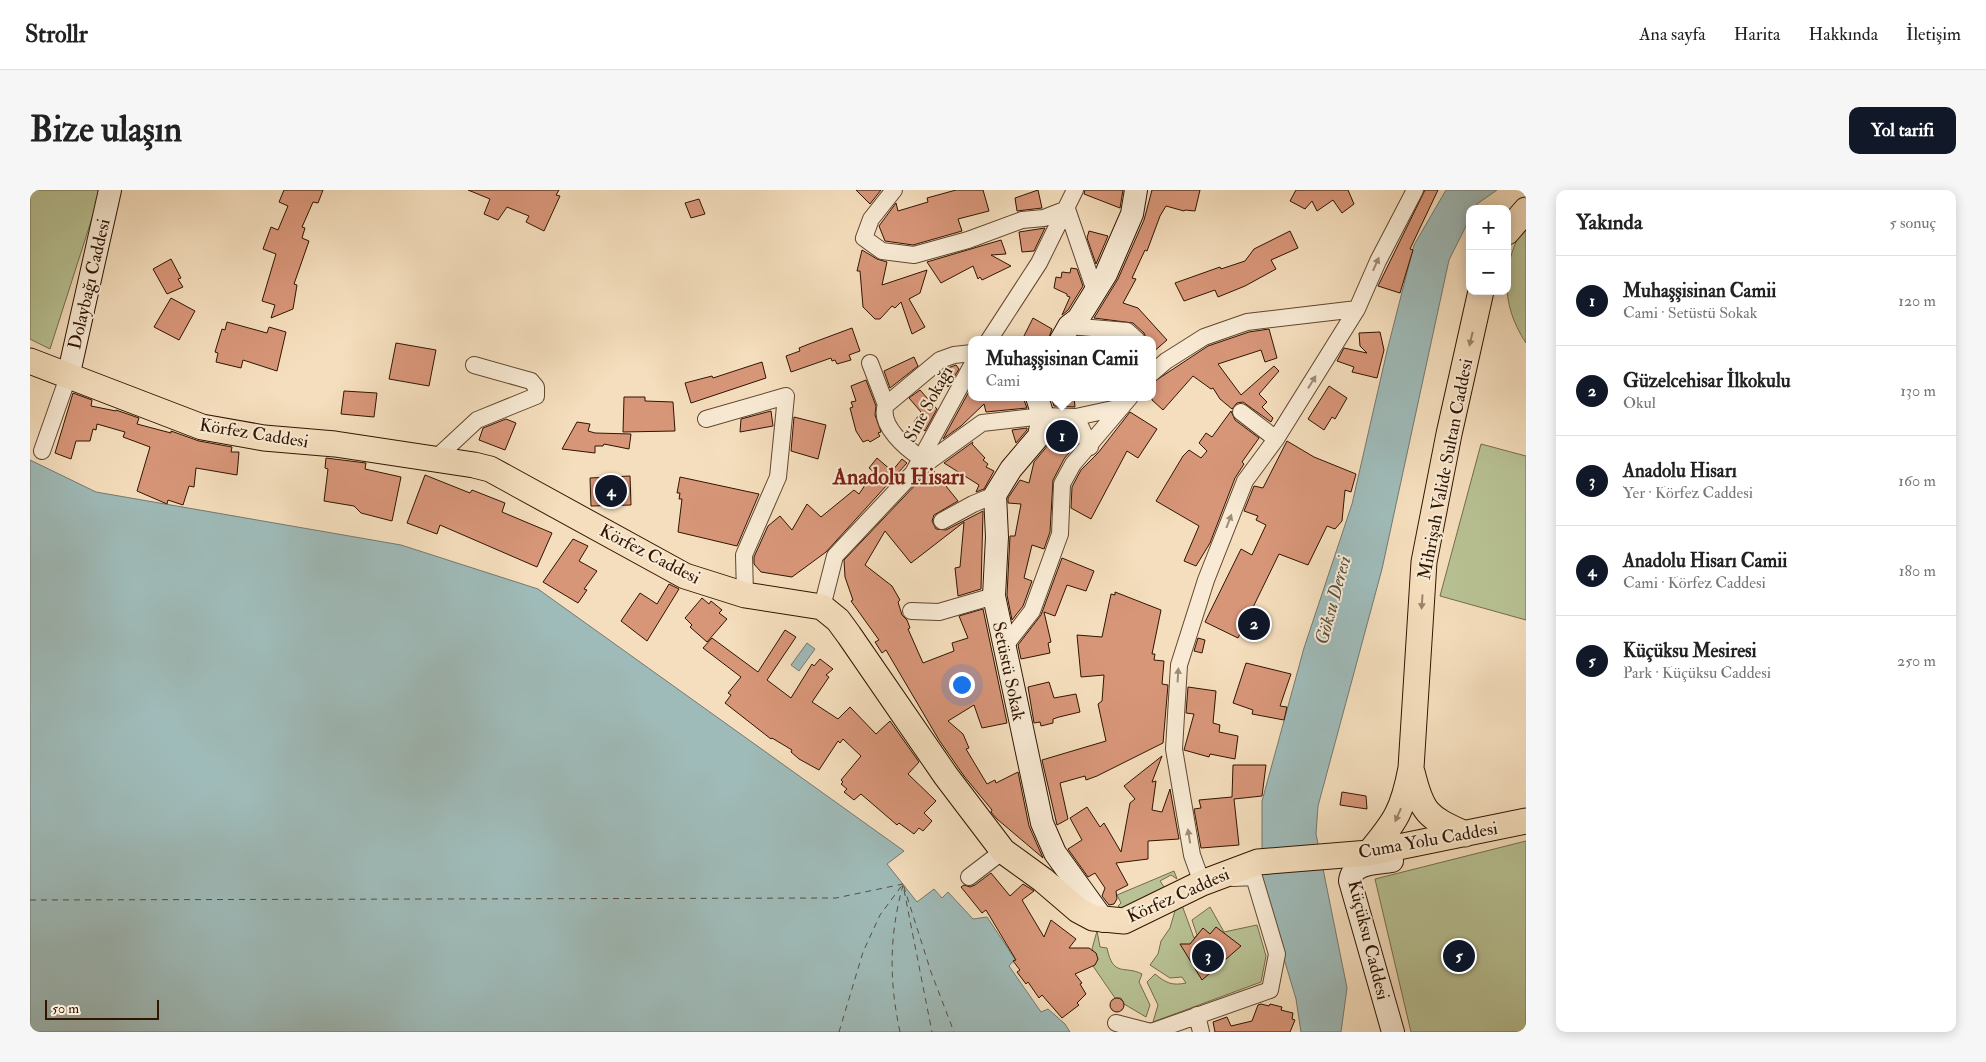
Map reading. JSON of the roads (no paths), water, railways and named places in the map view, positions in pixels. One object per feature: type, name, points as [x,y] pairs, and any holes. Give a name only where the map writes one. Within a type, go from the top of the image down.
[{"type":"main road","points":[[1511,227],[1526,210]]},
{"type":"main road","name":"Mihrişah Valide Sultan Caddesi","points":[[1411,768],[1424,562],[1449,434],[1480,295]]},
{"type":"main road","name":"Körfez Caddesi","points":[[30,361],[202,427],[264,438],[335,444],[490,469],[685,576],[745,595],[822,607],[838,620],[849,634],[946,776],[1003,851],[1043,880],[1078,910],[1104,920],[1124,921],[1224,873],[1258,862]]},
{"type":"main road","points":[[1411,768],[1419,800],[1435,820],[1465,834]]},
{"type":"main road","points":[[1370,853],[1394,824],[1406,798],[1411,768]]},
{"type":"main road","name":"Cuma Yolu Caddesi","points":[[1258,862],[1370,853],[1526,821]]},
{"type":"street","name":"Dolaybağı Caddesi","points":[[68,377],[110,190]]},
{"type":"street","points":[[894,190],[872,219],[864,238],[882,251],[914,255],[968,240],[1022,220],[1044,218],[1067,209]]},
{"type":"street","points":[[993,336],[1039,263],[1075,190]]},
{"type":"street","points":[[1065,333],[1078,319],[1112,263],[1132,214],[1136,190]]},
{"type":"street","points":[[1202,883],[1192,855],[1174,749],[1179,665],[1206,580],[1245,481],[1276,439],[1358,309],[1378,261],[1415,190]]},
{"type":"street","points":[[1067,209],[1095,291]]},
{"type":"street","points":[[1156,363],[1204,337],[1247,322],[1358,309]]},
{"type":"street","points":[[1065,333],[1127,331],[1133,336]]},
{"type":"street","points":[[886,405],[940,360],[954,355],[968,353]]},
{"type":"street","points":[[870,363],[886,405],[885,417],[917,465],[982,423],[1040,406],[1076,417],[1126,402]]},
{"type":"street","points":[[434,460],[477,420],[536,396],[536,387],[531,381],[474,365]]},
{"type":"street","name":"Sine Sokağı","points":[[822,607],[835,556],[917,465],[968,372]]},
{"type":"street","points":[[42,451],[68,377]]},
{"type":"street","points":[[706,419],[786,396],[778,477],[744,555],[745,595]]},
{"type":"street","points":[[1004,647],[1032,611],[1060,534],[1062,484],[1073,464],[1090,447],[1126,402]]},
{"type":"street","points":[[942,521],[973,504],[995,495],[1011,470],[1039,436],[1040,406]]},
{"type":"street","points":[[1241,412],[1276,439]]},
{"type":"street","points":[[1076,417],[1090,447]]},
{"type":"street","name":"Setüstü Sokak","points":[[995,495],[997,537],[994,596],[1042,823],[1055,853],[1104,920]]},
{"type":"street","points":[[911,611],[939,612],[994,596]]},
{"type":"street","name":"Küçüksu Caddesi","points":[[1393,1032],[1350,881],[1351,873],[1356,867],[1397,860],[1429,841]]},
{"type":"street","points":[[969,877],[1003,851]]},
{"type":"street","points":[[1116,1023],[1151,1032],[1270,990],[1277,954],[1254,877],[1232,878],[1224,873]]},
{"type":"street","points":[[1197,1016],[1201,1032]]},
{"type":"water","name":"Göksu Deresi","points":[[1446,190],[1497,190],[1476,205],[1466,205],[1466,226],[1449,260],[1382,569],[1318,806],[1316,834],[1347,988],[1341,1032],[1301,1032],[1296,999],[1262,885],[1262,801],[1304,648],[1352,504],[1387,351],[1414,245]]},
{"type":"water","points":[[30,460],[96,492],[401,545],[538,589],[904,851],[887,864],[917,902],[934,889],[942,898],[948,892],[973,919],[987,917],[1015,959],[1009,966],[1041,1012],[1048,1009],[1065,1024],[1070,1032],[30,1032]]},
{"type":"water","points":[[807,643],[815,649],[799,671],[791,665]]},
{"type":"place","name":"Muhaşşisinan Camii","points":[[1062,436]]},
{"type":"place","name":"Anadolu Hisarı Camii","points":[[611,491]]},
{"type":"place","name":"Güzelcehisar İlkokulu","points":[[1254,624]]},
{"type":"place","name":"Anadolu Hisarı","points":[[1208,956]]},
{"type":"place","name":"Küçüksu Mesiresi","points":[[1459,956]]},
{"type":"district","name":"Anadolu Hisarı","points":[[899,476]]}]
